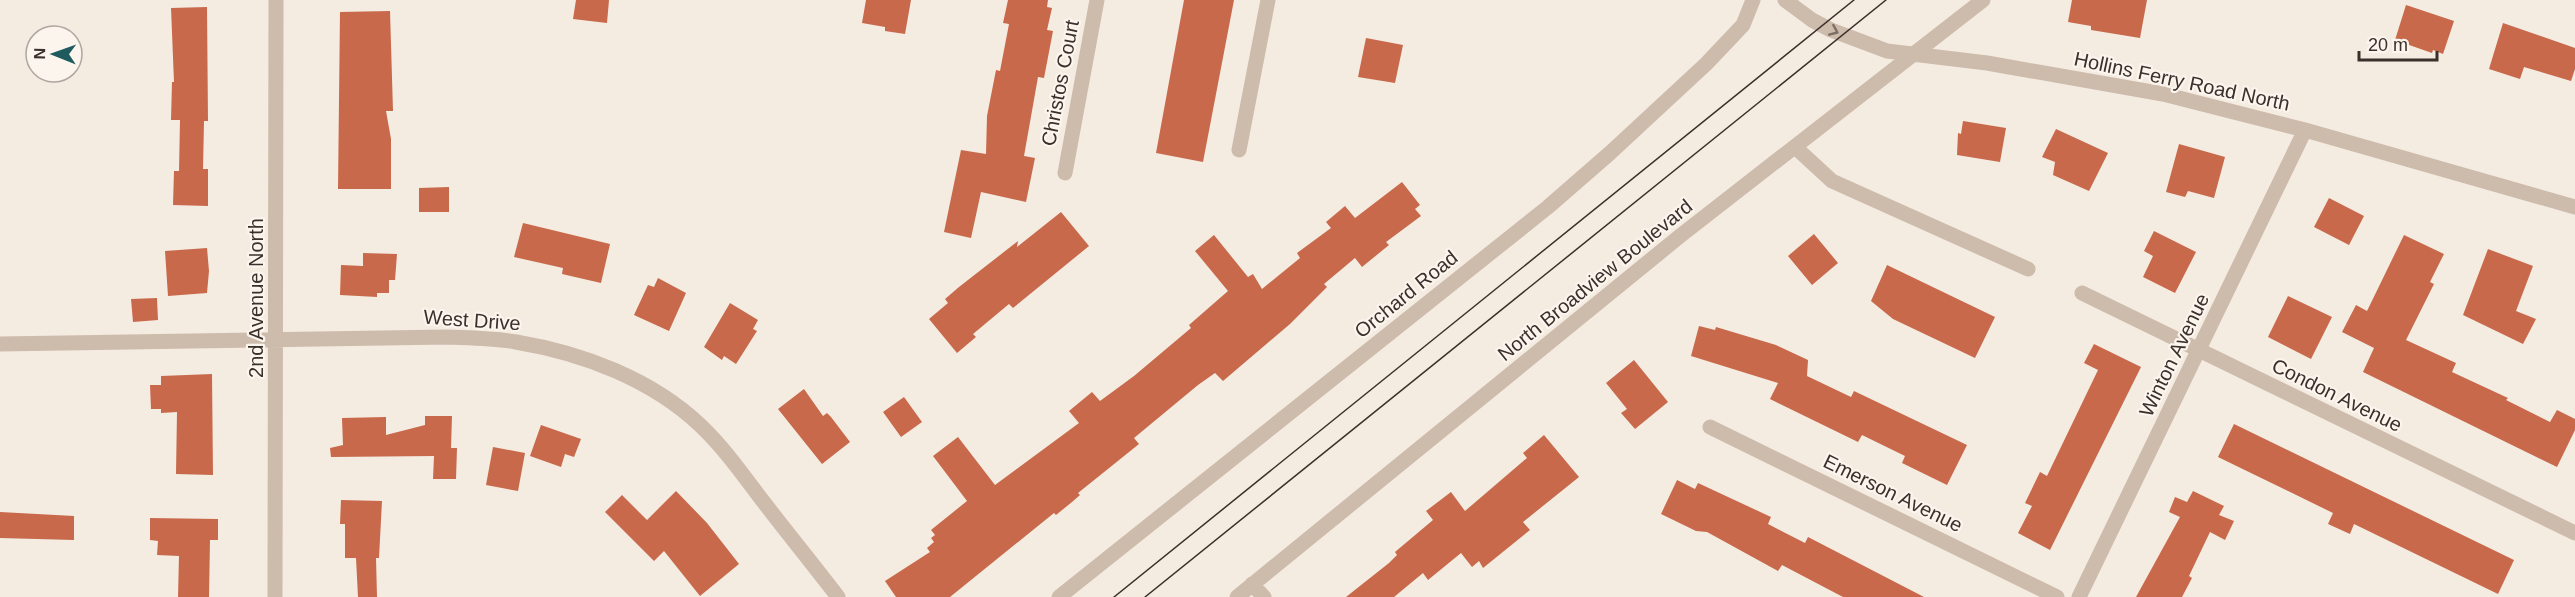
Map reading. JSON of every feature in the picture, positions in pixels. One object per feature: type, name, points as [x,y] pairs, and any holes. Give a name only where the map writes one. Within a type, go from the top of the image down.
[{"type":"street","name":"2nd Avenue North","points":[[275,597],[276,0]]},
{"type":"street","name":"Christos Court","points":[[1065,173],[1097,0]]},
{"type":"street","points":[[1239,150],[1268,0]]},
{"type":"street","name":"Orchard Road","points":[[1059,597],[1548,207],[1706,64],[1743,25],[1754,0]]},
{"type":"street","name":"Hollins Ferry Road North","points":[[1785,0],[1812,20],[1831,30],[1887,51],[1987,63],[2163,94],[2305,130],[2575,207]]},
{"type":"street","name":"North Broadview Boulevard","points":[[1237,597],[1680,236],[1983,0]]},
{"type":"street","name":"Winton Avenue","points":[[2079,597],[2305,130]]},
{"type":"street","points":[[1795,147],[1832,180],[2028,269]]},
{"type":"street","name":"Condon Avenue","points":[[2082,293],[2575,533]]},
{"type":"street","name":"West Drive","points":[[0,344],[447,337],[514,341],[561,352],[603,365],[640,384],[674,404],[700,425],[724,450],[838,597]]},
{"type":"street","name":"Emerson Avenue","points":[[1710,427],[2057,597]]},
{"type":"street","points":[[1252,584],[1264,597]]},
{"type":"building","points":[[576,0],[609,0],[607,23],[573,19]]},
{"type":"building","points":[[866,0],[911,0],[905,34],[885,31],[885,27],[862,23]]},
{"type":"building","points":[[1008,0],[1048,0],[1047,7],[1052,8],[1047,30],[1053,31],[1044,78],[1038,77],[1024,156],[1035,158],[1026,202],[981,192],[971,238],[944,232],[961,150],[986,154],[987,116],[996,70],[1000,71],[1009,24],[1003,23]]},
{"type":"building","points":[[1184,0],[1234,0],[1203,162],[1156,153]]},
{"type":"building","points":[[2072,0],[2147,0],[2140,38],[2091,30],[2091,26],[2068,22]]},
{"type":"building","points":[[2406,5],[2454,21],[2443,54],[2433,50],[2432,53],[2395,40]]},
{"type":"building","points":[[207,7],[208,121],[204,121],[203,169],[208,169],[208,206],[173,205],[174,171],[179,171],[180,120],[171,120],[172,82],[174,82],[171,8]]},
{"type":"building","points":[[390,11],[393,111],[386,111],[391,139],[391,189],[338,189],[340,12]]},
{"type":"building","points":[[2503,23],[2575,48],[2575,69],[2571,81],[2524,67],[2520,79],[2489,69]]},
{"type":"building","points":[[1366,38],[1403,45],[1395,83],[1358,77]]},
{"type":"building","points":[[1963,121],[2006,128],[2000,162],[1957,155],[1958,133],[1961,134]]},
{"type":"building","points":[[2056,129],[2108,153],[2089,191],[2053,175],[2055,162],[2042,157]]},
{"type":"building","points":[[2179,144],[2225,157],[2214,198],[2188,191],[2185,197],[2166,192]]},
{"type":"building","points":[[1402,182],[1420,205],[1415,209],[1421,216],[1386,242],[1389,245],[1362,267],[1355,258],[1324,284],[1327,287],[1290,324],[1223,381],[1215,373],[1198,385],[1134,438],[1139,444],[1078,493],[1080,495],[1072,502],[1056,515],[1054,513],[950,597],[896,597],[885,581],[930,552],[927,548],[934,542],[931,538],[935,535],[931,530],[967,501],[933,456],[958,437],[995,485],[1079,423],[1069,411],[1092,392],[1100,401],[1134,376],[1191,328],[1189,325],[1228,291],[1195,251],[1214,235],[1248,277],[1253,274],[1262,289],[1300,258],[1297,253],[1331,228],[1326,222],[1345,206],[1355,218]]},
{"type":"building","points":[[449,187],[449,212],[419,212],[419,188]]},
{"type":"building","points":[[2329,198],[2364,216],[2349,245],[2314,227]]},
{"type":"building","points":[[1061,212],[1089,246],[1013,308],[1009,304],[973,334],[976,337],[957,353],[929,319],[948,303],[945,299],[959,287],[1018,241],[1017,247]]},
{"type":"building","points":[[523,223],[610,244],[601,283],[562,274],[563,268],[514,257]]},
{"type":"building","points":[[2154,231],[2196,252],[2175,293],[2143,277],[2153,256],[2144,251]]},
{"type":"building","points":[[1814,234],[1838,263],[1812,285],[1788,256]]},
{"type":"building","points":[[2404,235],[2444,254],[2430,282],[2434,284],[2406,340],[2456,363],[2452,372],[2508,398],[2506,400],[2550,422],[2557,410],[2575,419],[2575,430],[2557,467],[2363,372],[2374,348],[2342,332],[2356,305],[2367,311]]},
{"type":"building","points":[[207,248],[209,271],[207,293],[168,296],[165,251]]},
{"type":"building","points":[[2488,249],[2533,266],[2516,311],[2536,319],[2523,344],[2463,315]]},
{"type":"building","points":[[363,253],[397,254],[395,280],[389,280],[389,293],[377,293],[377,297],[340,295],[341,265],[363,266]]},
{"type":"building","points":[[1887,265],[1995,317],[1975,358],[1893,319],[1871,301]]},
{"type":"building","points":[[658,278],[686,293],[669,331],[634,315],[648,285],[654,287]]},
{"type":"building","points":[[2288,296],[2332,317],[2311,359],[2268,337]]},
{"type":"building","points":[[157,298],[158,320],[133,322],[131,299]]},
{"type":"building","points":[[730,303],[758,320],[753,329],[757,331],[736,364],[724,356],[722,360],[704,347]]},
{"type":"building","points":[[1699,326],[1715,330],[1716,327],[1776,345],[1808,360],[1807,376],[1851,397],[1854,391],[1967,445],[1947,485],[1902,463],[1905,456],[1862,435],[1858,442],[1770,399],[1778,383],[1691,356]]},
{"type":"building","points":[[2094,344],[2141,367],[2050,550],[2018,533],[2032,506],[2025,503],[2040,472],[2047,476],[2098,370],[2084,363]]},
{"type":"building","points":[[1634,360],[1668,402],[1635,429],[1621,413],[1627,409],[1606,383]]},
{"type":"building","points":[[212,374],[213,475],[176,474],[177,412],[161,413],[161,409],[151,409],[150,385],[161,385],[161,376]]},
{"type":"building","points":[[804,389],[823,416],[827,413],[850,442],[822,464],[778,409]]},
{"type":"building","points":[[904,397],[922,422],[901,437],[883,412]]},
{"type":"building","points":[[425,416],[452,416],[451,448],[457,448],[456,479],[433,479],[434,456],[331,457],[330,448],[343,445],[342,418],[386,417],[386,435],[425,425]]},
{"type":"building","points":[[2234,424],[2514,560],[2498,594],[2354,524],[2350,534],[2328,524],[2333,513],[2218,457]]},
{"type":"building","points":[[541,425],[581,439],[574,457],[565,454],[561,467],[530,456]]},
{"type":"building","points":[[1544,435],[1579,477],[1523,522],[1530,530],[1483,568],[1479,561],[1472,567],[1461,553],[1428,580],[1423,573],[1394,597],[1346,597],[1389,563],[1397,555],[1395,552],[1433,520],[1426,511],[1451,492],[1465,511],[1527,458],[1523,453]]},
{"type":"building","points":[[493,447],[525,453],[518,491],[486,485]]},
{"type":"building","points":[[1677,480],[1695,489],[1698,483],[1771,517],[1768,524],[1805,543],[1808,537],[1924,597],[1843,597],[1782,565],[1778,571],[1707,532],[1696,531],[1661,514]]},
{"type":"building","points":[[676,491],[707,523],[739,564],[700,596],[664,551],[654,561],[605,512],[622,495],[647,520]]},
{"type":"building","points":[[2193,491],[2224,506],[2219,515],[2234,521],[2225,540],[2210,532],[2189,576],[2192,578],[2182,597],[2136,597],[2180,517],[2169,512],[2175,497],[2187,502]]},
{"type":"building","points":[[341,500],[382,501],[379,558],[376,558],[377,597],[358,597],[356,558],[345,558],[345,524],[340,524]]},
{"type":"building","points":[[0,512],[74,516],[74,540],[0,538]]},
{"type":"building","points":[[150,518],[218,519],[218,540],[210,540],[209,597],[178,597],[179,556],[157,555],[158,541],[150,540]]},
{"type":"tram line","points":[[1114,597],[1854,0]]},
{"type":"tram line","points":[[1145,597],[1886,0]]}]
